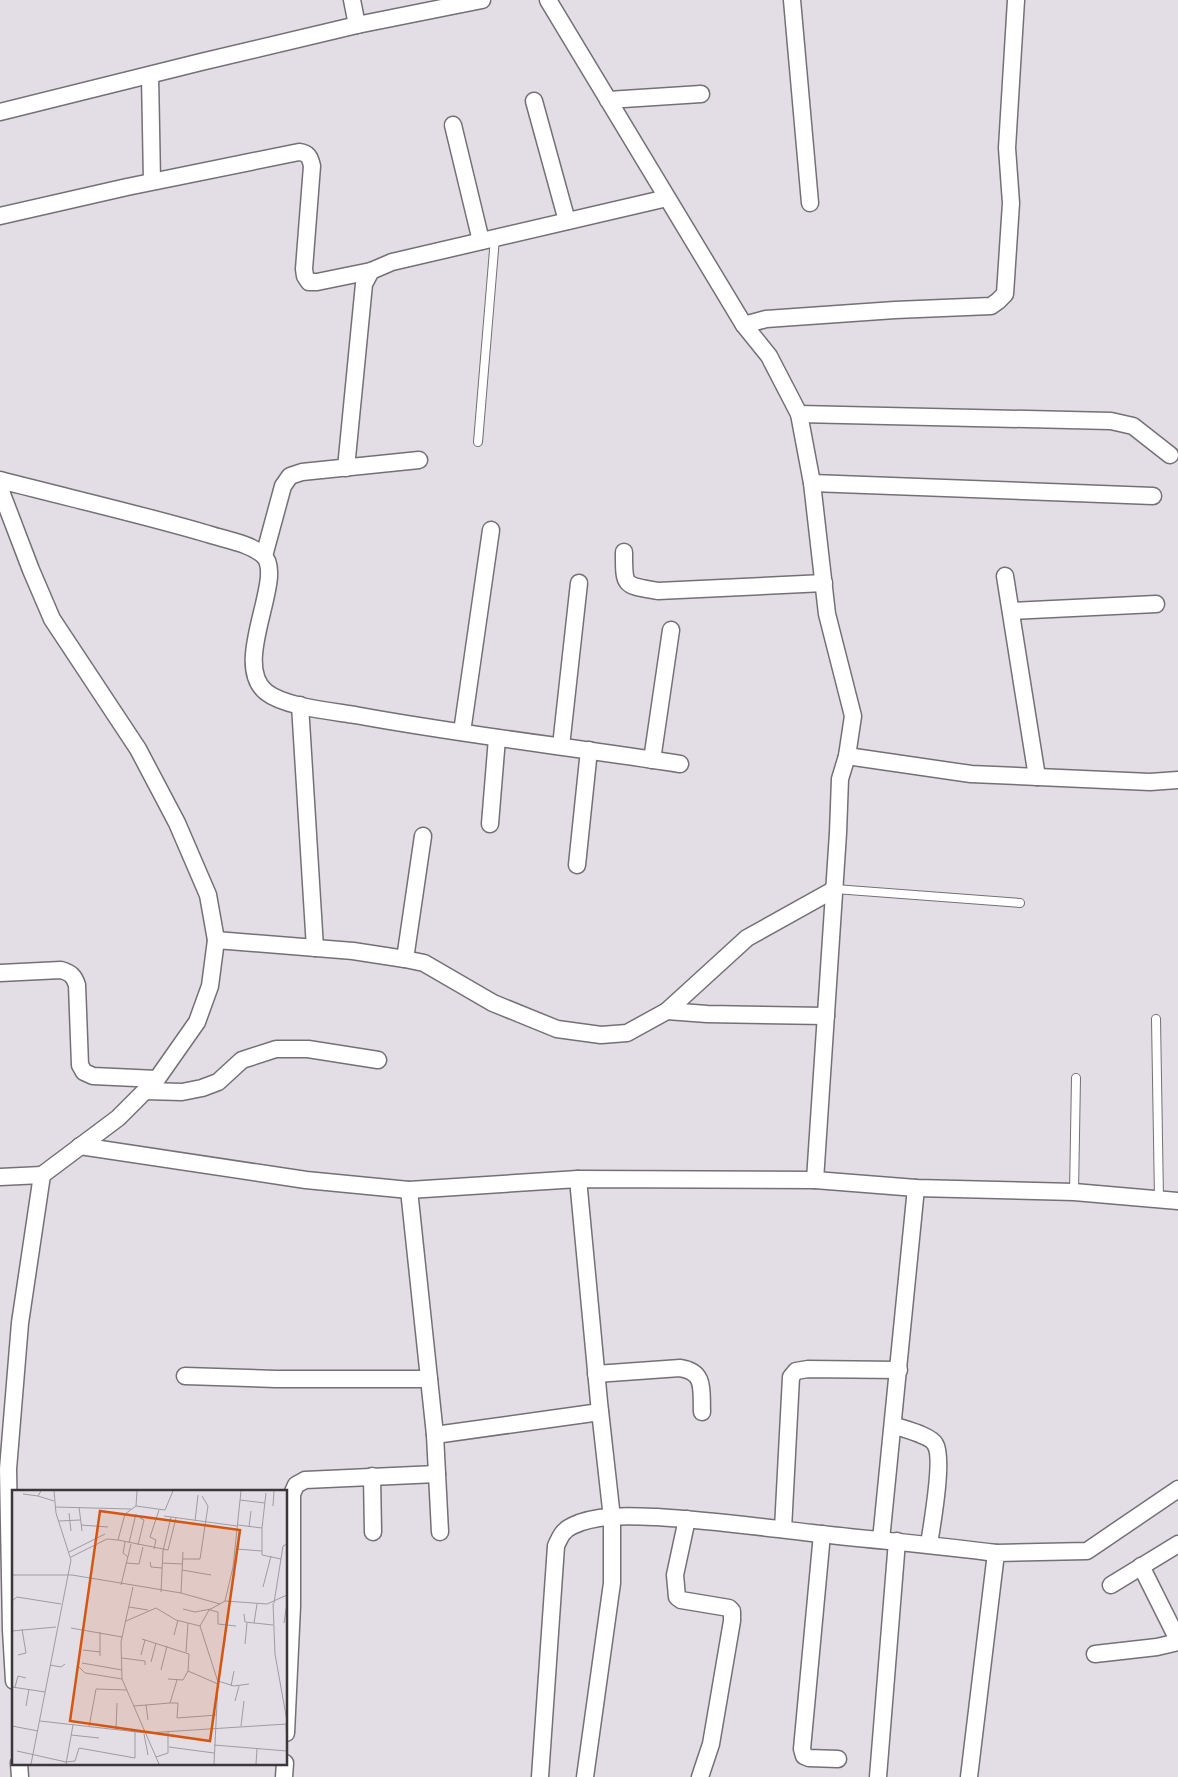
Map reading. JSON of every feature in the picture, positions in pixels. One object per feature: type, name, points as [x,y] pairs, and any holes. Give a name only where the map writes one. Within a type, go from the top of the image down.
[{"type":"street","points":[[352,0],[357,25]]},
{"type":"street","points":[[0,112],[357,25],[482,0]]},
{"type":"street","points":[[548,0],[744,325],[769,356],[799,414],[812,483],[827,614],[853,716],[847,756],[840,779],[835,889],[815,1180]]},
{"type":"street","points":[[792,0],[810,203]]},
{"type":"street","points":[[744,325],[776,319],[895,310],[991,306],[998,302],[1005,294],[1011,203],[1007,148],[1016,0]]},
{"type":"street","points":[[150,75],[152,182]]},
{"type":"street","points":[[608,100],[701,94]]},
{"type":"street","points":[[534,100],[567,221]]},
{"type":"street","points":[[453,126],[488,239]]},
{"type":"street","points":[[0,216],[262,158],[299,152],[305,153],[310,158],[312,166],[305,276],[309,282],[317,282],[371,271],[392,262],[667,198]]},
{"type":"street","points":[[346,468],[364,284],[371,271]]},
{"type":"street","points":[[799,414],[1111,420],[1133,426],[1170,455]]},
{"type":"street","points":[[264,556],[283,486],[290,476],[302,472],[419,460]]},
{"type":"street","points":[[0,1177],[42,1175],[118,1118],[157,1079],[197,1022],[210,986],[216,940],[208,895],[177,823],[138,749],[52,619],[3,505],[0,481],[182,527],[248,546],[264,556],[269,564],[270,573],[258,624],[254,668],[263,690],[273,697],[300,705],[497,738],[680,764]]},
{"type":"street","points":[[812,483],[1153,496]]},
{"type":"street","points":[[462,732],[491,530]]},
{"type":"street","points":[[624,552],[624,574],[626,582],[631,587],[658,591],[824,584]]},
{"type":"street","points":[[1005,576],[1037,777]]},
{"type":"street","points":[[561,746],[579,583]]},
{"type":"street","points":[[1010,612],[1156,604]]},
{"type":"street","points":[[652,760],[671,630]]},
{"type":"street","points":[[300,705],[315,948]]},
{"type":"street","points":[[490,824],[497,738]]},
{"type":"street","points":[[577,865],[589,750]]},
{"type":"street","points":[[847,756],[971,774],[1150,782],[1178,780]]},
{"type":"street","points":[[405,959],[423,836]]},
{"type":"street","points":[[216,940],[353,951],[424,963],[493,1003],[557,1029],[601,1035],[627,1032],[667,1010],[747,938],[835,889]]},
{"type":"street","points":[[0,973],[61,970],[71,973],[77,986],[80,1065],[84,1072],[93,1076],[157,1079]]},
{"type":"street","points":[[667,1010],[707,1014],[826,1016]]},
{"type":"street","points":[[145,1091],[182,1092],[202,1088],[218,1082],[242,1060],[276,1048],[308,1049],[378,1060]]},
{"type":"street","points":[[80,1146],[306,1180],[409,1190],[578,1179],[815,1180],[916,1188],[1074,1192],[1178,1201]]},
{"type":"street","points":[[12,1668],[5,1621],[8,1469],[20,1324],[42,1175]]},
{"type":"street","points":[[578,1179],[596,1374],[612,1518],[612,1583],[585,1777]]},
{"type":"street","points":[[878,1777],[893,1425],[916,1188]]},
{"type":"street","points":[[409,1190],[435,1435],[440,1532]]},
{"type":"street","points":[[596,1374],[680,1368],[691,1370],[697,1375],[701,1386],[702,1412]]},
{"type":"street","points":[[782,1530],[790,1377],[796,1371],[808,1369],[899,1370]]},
{"type":"street","points":[[185,1376],[276,1379],[429,1378]]},
{"type":"street","points":[[435,1435],[600,1412]]},
{"type":"street","points":[[893,1425],[927,1437],[935,1442],[938,1452],[938,1470],[930,1544]]},
{"type":"street","points":[[288,1691],[292,1606],[292,1494],[296,1485],[305,1480],[437,1474]]},
{"type":"street","points":[[372,1476],[373,1532]]},
{"type":"street","points":[[540,1777],[556,1546],[561,1534],[572,1526],[591,1520],[626,1516],[687,1519],[930,1544],[996,1553],[1087,1551],[1178,1489]]},
{"type":"street","points":[[687,1519],[675,1575],[677,1597],[681,1600],[729,1608],[732,1611],[711,1744],[700,1777]]},
{"type":"street","points":[[822,1534],[802,1749],[804,1756],[809,1758],[838,1759]]},
{"type":"street","points":[[1111,1585],[1178,1544]]},
{"type":"street","points":[[969,1777],[996,1553]]},
{"type":"street","points":[[1095,1654],[1157,1648],[1178,1641],[1142,1566]]},
{"type":"street","points":[[19,1764],[20,1777]]},
{"type":"street","points":[[284,1777],[285,1764]]},
{"type":"lane","points":[[478,442],[488,239]]},
{"type":"lane","points":[[835,889],[1020,903]]},
{"type":"lane","points":[[1156,1019],[1159,1199]]},
{"type":"lane","points":[[1074,1192],[1076,1078]]}]
